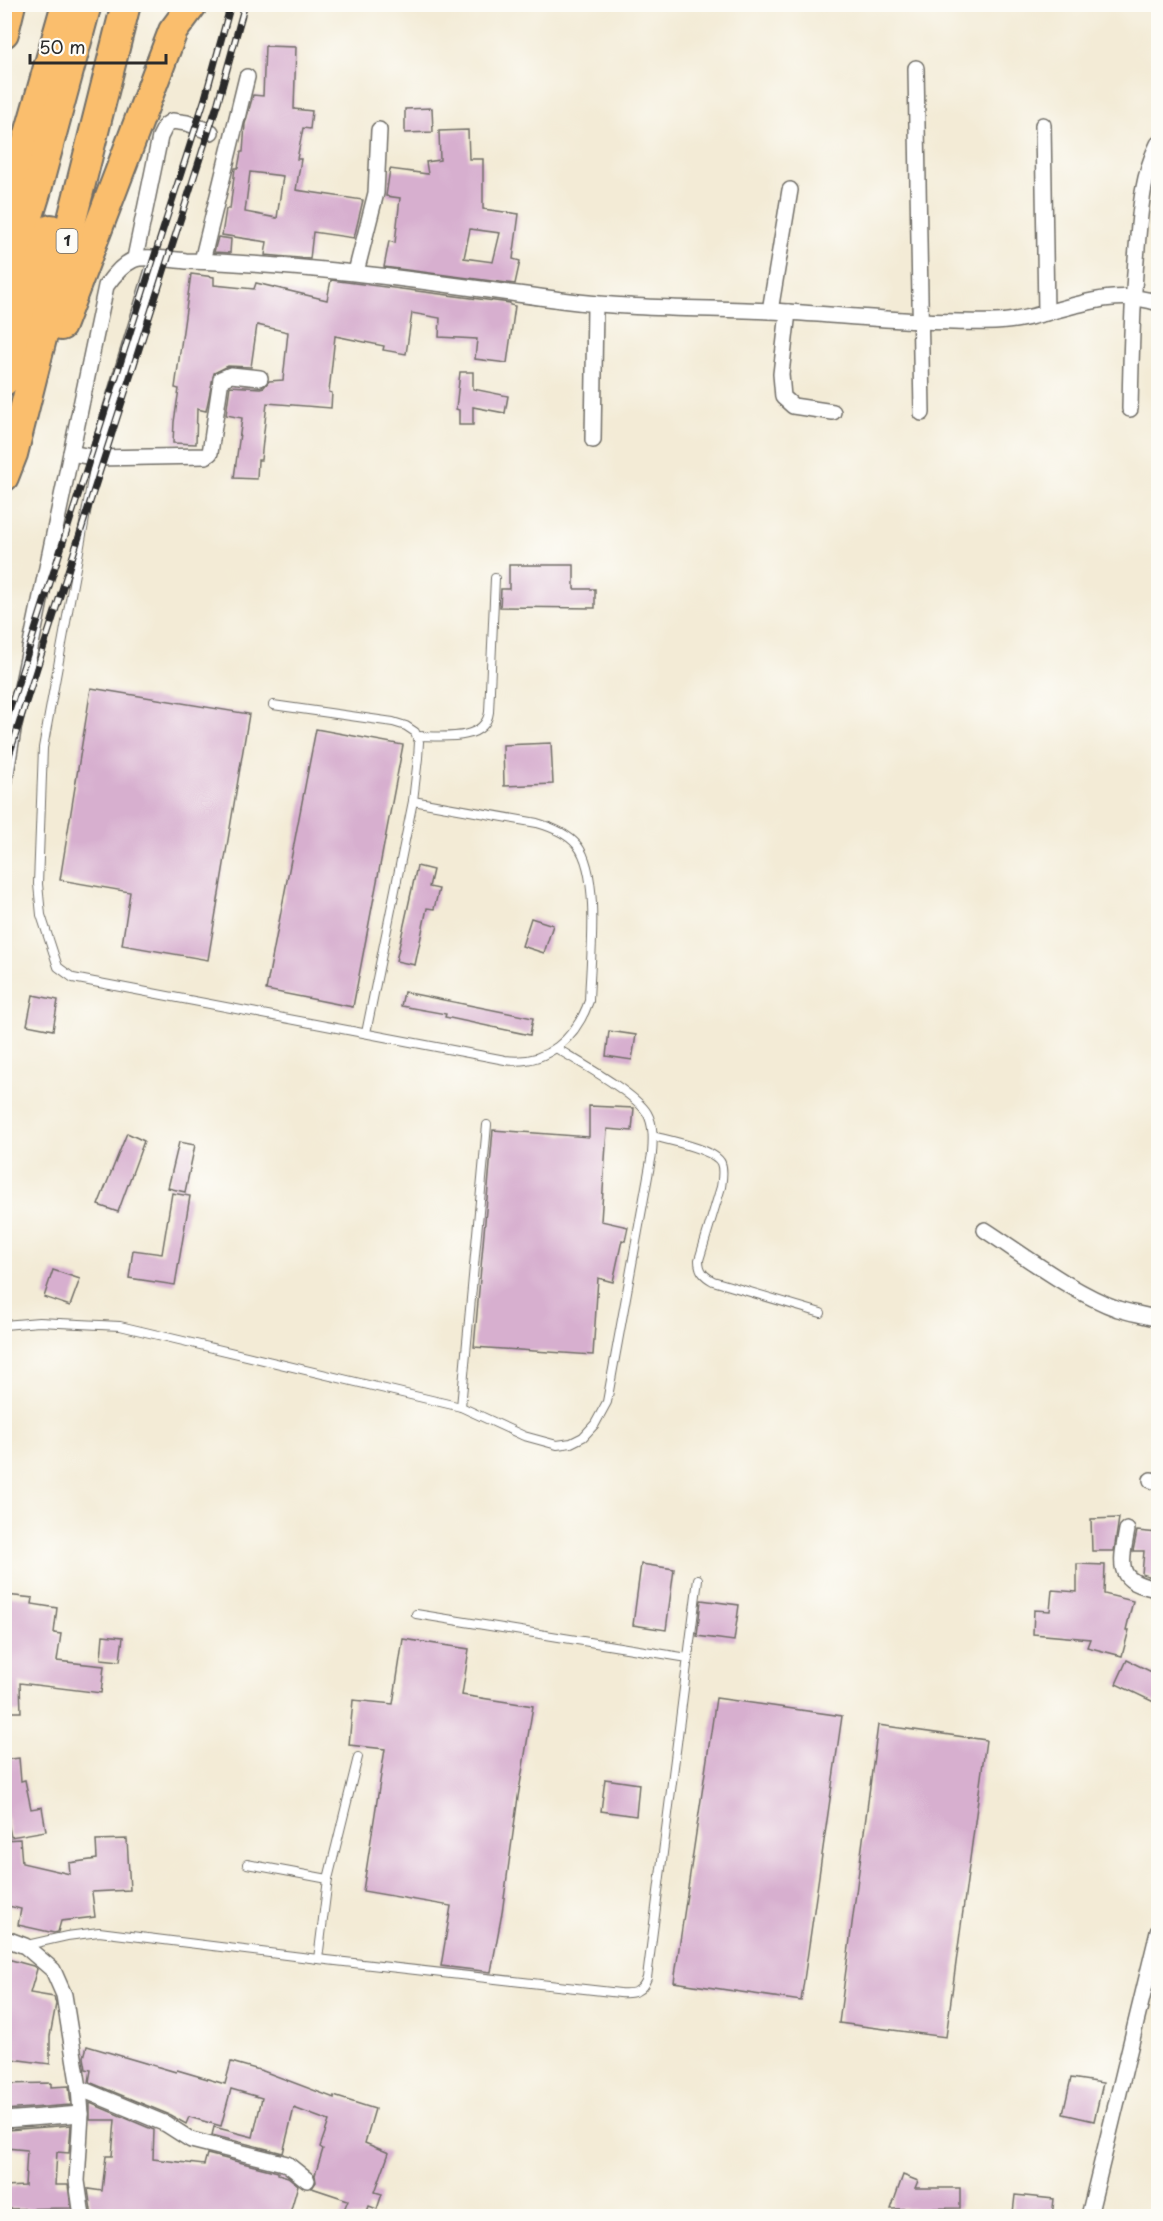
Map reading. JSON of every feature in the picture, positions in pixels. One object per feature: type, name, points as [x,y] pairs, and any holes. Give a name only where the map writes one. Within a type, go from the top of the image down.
[{"type":"highway","points":[[4,33],[11,4]]},
{"type":"highway","points":[[4,222],[66,4]]},
{"type":"highway","points":[[4,297],[39,182],[87,4]]},
{"type":"highway","name":"1","points":[[4,381],[62,193],[113,4]]},
{"type":"highway","name":"1","points":[[9,466],[126,4]]},
{"type":"highway","points":[[9,466],[173,31],[193,4]]},
{"type":"street","points":[[916,68],[922,413]]},
{"type":"street","points":[[202,261],[247,77]]},
{"type":"street","points":[[4,785],[13,730],[106,286],[115,274],[135,258],[160,137],[166,125],[172,121],[187,123],[211,132]]},
{"type":"street","points":[[1043,125],[1046,313]]},
{"type":"street","points":[[356,272],[376,193],[379,130]]},
{"type":"street","points":[[1130,409],[1132,297],[1144,191],[1148,170],[1158,144]]},
{"type":"street","points":[[770,312],[790,190]]},
{"type":"street","points":[[135,258],[356,272],[595,304],[788,312],[922,321],[1017,320],[1094,300],[1132,297],[1158,303]]},
{"type":"street","points":[[96,458],[156,260]]},
{"type":"street","points":[[593,440],[595,304]]},
{"type":"street","points":[[788,312],[781,374],[783,397],[793,406],[833,412]]},
{"type":"street","points":[[71,453],[96,458],[206,456],[210,453],[221,379],[231,375],[260,378]]},
{"type":"street","points":[[985,1230],[1041,1268],[1092,1298],[1118,1309],[1158,1319]]},
{"type":"street","points":[[1127,1530],[1122,1562],[1126,1576],[1135,1584],[1158,1589]]},
{"type":"street","points":[[1089,2217],[1158,1932]]},
{"type":"street","points":[[4,1938],[25,1946],[53,1970],[60,1983],[79,2088],[81,2114],[77,2181],[82,2217]]},
{"type":"street","points":[[79,2088],[166,2124],[191,2140],[287,2164],[307,2180]]},
{"type":"street","points":[[4,2120],[81,2114]]},
{"type":"lane","points":[[96,458],[43,748],[38,884],[41,915],[58,967],[73,978],[517,1062],[535,1059],[556,1048],[580,1022],[589,1001],[591,892],[589,873],[581,851],[566,836],[537,823],[413,801]]},
{"type":"lane","points":[[417,736],[465,735],[477,730],[487,722],[495,578]]},
{"type":"lane","points":[[273,705],[393,722],[406,726],[417,736],[419,748],[413,801],[366,1033]]},
{"type":"lane","points":[[4,1325],[39,1322],[120,1326],[461,1407],[524,1436],[557,1445],[578,1440],[595,1424],[607,1402],[652,1154],[653,1136],[647,1113],[639,1104],[556,1048]]},
{"type":"lane","points":[[461,1407],[487,1125]]},
{"type":"lane","points":[[653,1136],[706,1151],[717,1157],[721,1163],[721,1187],[699,1260],[704,1276],[713,1281],[821,1313]]},
{"type":"lane","points":[[25,1946],[67,1936],[99,1932],[620,1993],[634,1993],[641,1990],[647,1978],[698,1579]]},
{"type":"lane","points":[[416,1614],[688,1658]]},
{"type":"lane","points":[[318,1959],[328,1879],[358,1757]]},
{"type":"lane","points":[[246,1864],[328,1879]]},
{"type":"building","points":[[265,46],[296,47],[294,109],[312,111],[310,129],[303,128],[297,159],[301,159],[296,190],[363,200],[354,238],[313,232],[310,259],[265,255],[267,242],[222,235],[226,209],[230,209],[235,168],[238,168],[241,152],[243,152],[245,124],[253,95],[263,96]],"holes":[[[250,172],[283,176],[277,218],[245,212]]]},
{"type":"building","points":[[432,108],[433,132],[405,133],[405,109]]},
{"type":"building","points":[[468,130],[469,159],[483,159],[483,209],[519,214],[513,259],[520,261],[515,284],[384,267],[389,241],[395,243],[400,198],[386,196],[390,169],[428,174],[426,162],[440,160],[439,131]],"holes":[[[470,229],[500,233],[493,262],[464,258]]]},
{"type":"building","points":[[218,237],[231,239],[230,253],[214,252]]},
{"type":"building","points":[[191,274],[214,277],[214,285],[254,289],[256,283],[327,300],[331,280],[510,303],[515,306],[507,363],[475,359],[477,339],[439,337],[440,318],[412,313],[406,354],[383,350],[384,346],[335,336],[329,392],[332,393],[331,408],[267,403],[257,479],[234,478],[242,418],[226,415],[230,386],[260,388],[269,381],[283,380],[288,332],[257,325],[251,367],[228,366],[214,373],[206,411],[197,409],[196,444],[173,443],[179,389],[175,388]]},
{"type":"building","points":[[460,372],[473,372],[473,389],[508,396],[505,413],[473,407],[473,425],[459,425],[459,410],[456,409]]},
{"type":"building","points":[[509,565],[574,565],[574,589],[595,589],[595,608],[500,607],[501,589],[509,589]]},
{"type":"building","points":[[91,688],[249,714],[208,960],[122,945],[130,892],[60,880]]},
{"type":"building","points":[[316,729],[403,745],[353,1007],[266,990]]},
{"type":"building","points":[[551,743],[553,784],[504,786],[503,745]]},
{"type":"building","points":[[417,866],[433,870],[429,887],[439,889],[434,909],[427,908],[415,965],[396,961]]},
{"type":"building","points":[[531,918],[553,925],[544,953],[522,946]]},
{"type":"building","points":[[404,992],[533,1018],[530,1035],[445,1017],[446,1014],[401,1006]]},
{"type":"building","points":[[33,995],[58,1000],[53,1030],[27,1025]]},
{"type":"building","points":[[609,1031],[636,1035],[632,1060],[606,1056]]},
{"type":"building","points":[[589,1106],[634,1108],[632,1131],[607,1129],[601,1221],[628,1227],[625,1241],[622,1240],[613,1282],[598,1278],[593,1355],[474,1347],[493,1130],[589,1137]]},
{"type":"building","points":[[127,1133],[144,1141],[118,1212],[98,1205]]},
{"type":"building","points":[[179,1142],[195,1145],[185,1192],[168,1188]]},
{"type":"building","points":[[172,1193],[190,1196],[175,1285],[129,1278],[133,1250],[162,1254]]},
{"type":"building","points":[[53,1270],[80,1279],[70,1306],[44,1297]]},
{"type":"building","points":[[1119,1518],[1114,1551],[1092,1551],[1091,1519]]},
{"type":"building","points":[[1137,1531],[1158,1533],[1158,1579],[1142,1574],[1144,1551],[1133,1551]]},
{"type":"building","points":[[641,1564],[674,1569],[666,1630],[633,1625]]},
{"type":"building","points":[[1077,1564],[1105,1565],[1104,1594],[1133,1601],[1122,1656],[1087,1647],[1090,1639],[1033,1634],[1034,1610],[1050,1611],[1052,1590],[1077,1592]]},
{"type":"building","points":[[6,1595],[33,1598],[32,1604],[57,1608],[54,1633],[61,1634],[57,1661],[104,1666],[101,1693],[20,1683],[21,1712],[4,1712]]},
{"type":"building","points":[[701,1600],[739,1605],[734,1641],[697,1636]]},
{"type":"building","points":[[103,1635],[123,1637],[120,1661],[101,1659]]},
{"type":"building","points":[[403,1639],[469,1649],[462,1695],[533,1706],[491,1972],[441,1966],[451,1906],[363,1891],[385,1749],[349,1745],[353,1700],[393,1704]]},
{"type":"building","points":[[1127,1660],[1158,1675],[1158,1704],[1116,1684]]},
{"type":"building","points":[[716,1698],[842,1716],[801,2001],[674,1982]]},
{"type":"building","points":[[878,1725],[986,1740],[946,2037],[839,2023]]},
{"type":"building","points":[[19,1758],[21,1781],[25,1780],[31,1809],[42,1807],[46,1831],[11,1837],[4,1803],[4,1760]]},
{"type":"building","points":[[605,1779],[639,1784],[636,1816],[601,1811]]},
{"type":"building","points":[[20,1839],[22,1863],[70,1874],[69,1863],[97,1859],[96,1840],[127,1839],[130,1890],[92,1892],[95,1917],[61,1921],[58,1932],[18,1925],[21,1909],[4,1905],[4,1840]]},
{"type":"building","points":[[4,1958],[37,1969],[30,1993],[54,1997],[56,2004],[50,2036],[50,2064],[4,2058]]},
{"type":"building","points":[[87,2046],[225,2084],[231,2062],[263,2071],[334,2098],[334,2096],[375,2109],[365,2143],[389,2153],[375,2192],[382,2194],[377,2209],[369,2206],[365,2217],[341,2217],[348,2200],[312,2188],[316,2182],[315,2175],[323,2149],[320,2147],[329,2121],[294,2108],[283,2153],[212,2135],[214,2127],[253,2137],[262,2098],[231,2089],[221,2126],[189,2117],[186,2124],[170,2115],[89,2082],[91,2070],[86,2069],[84,2057]]},
{"type":"building","points":[[1071,2078],[1103,2083],[1094,2121],[1063,2114]]},
{"type":"building","points":[[51,2083],[51,2087],[69,2086],[71,2105],[4,2110],[4,2084]]},
{"type":"building","points":[[90,2103],[154,2130],[153,2159],[204,2165],[207,2154],[278,2172],[288,2177],[298,2185],[290,2213],[283,2211],[283,2217],[92,2217],[88,2189],[102,2191],[106,2156],[112,2156],[115,2120],[90,2120]]},
{"type":"building","points":[[71,2125],[69,2153],[57,2152],[55,2185],[68,2185],[71,2208],[4,2209],[4,2187],[25,2186],[27,2150],[6,2148],[7,2130]]},
{"type":"building","points":[[903,2175],[918,2181],[915,2188],[960,2188],[960,2208],[891,2209]]},
{"type":"building","points":[[1015,2195],[1054,2199],[1052,2217],[1013,2213]]},
{"type":"railway","points":[[4,727],[205,98],[231,4]]},
{"type":"railway","points":[[4,771],[218,102],[245,4]]}]
